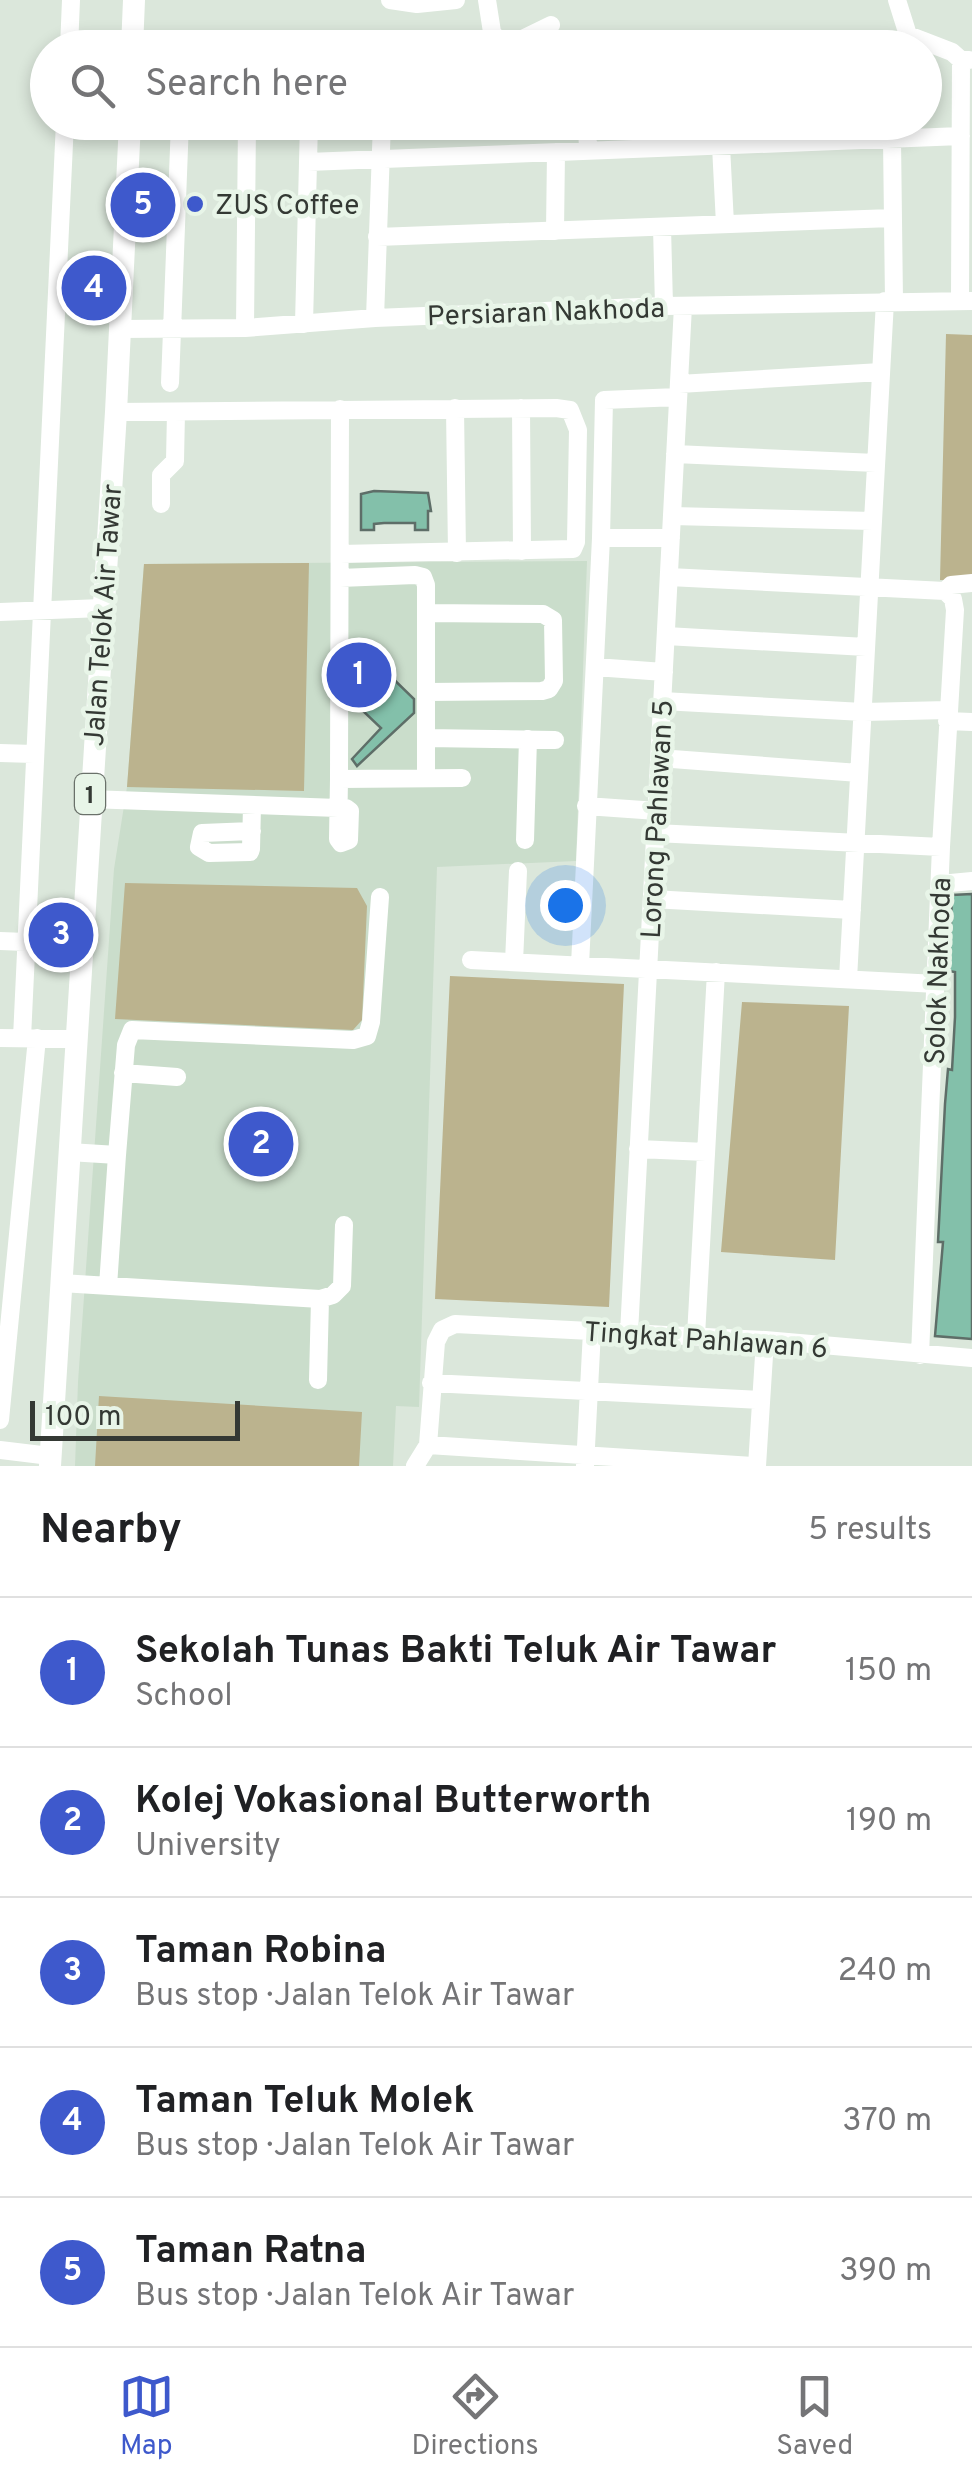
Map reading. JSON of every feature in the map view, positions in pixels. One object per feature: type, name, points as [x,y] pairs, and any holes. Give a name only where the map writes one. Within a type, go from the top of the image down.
[{"type":"main road","points":[[133,30],[134,0]]},
{"type":"main road","name":"Jalan Telok Air Tawar","points":[[50,1461],[116,412],[129,140]]},
{"type":"street","points":[[70,30],[71,0]]},
{"type":"street","points":[[390,0],[417,4],[456,0]]},
{"type":"street","points":[[488,0],[492,30]]},
{"type":"street","points":[[897,0],[906,30]]},
{"type":"street","points":[[541,30],[551,25]]},
{"type":"street","points":[[942,48],[967,60],[961,136],[966,301]]},
{"type":"street","points":[[942,137],[961,136]]},
{"type":"street","points":[[0,1420],[29,1038],[26,942],[64,140]]},
{"type":"street","points":[[170,383],[179,140]]},
{"type":"street","points":[[245,328],[247,140]]},
{"type":"street","points":[[304,324],[309,140]]},
{"type":"street","points":[[374,318],[381,140]]},
{"type":"street","points":[[588,140],[588,151]]},
{"type":"street","points":[[308,162],[852,140]]},
{"type":"street","points":[[848,979],[881,372],[889,301],[892,140]]},
{"type":"street","points":[[721,146],[725,224]]},
{"type":"street","points":[[556,152],[556,230]]},
{"type":"street","points":[[377,237],[892,218]]},
{"type":"street","name":"Lorong Pahlawan 5","points":[[629,1333],[679,390],[674,306],[662,227]]},
{"type":"street","name":"Persiaran Nakhoda","points":[[120,329],[245,328],[374,318],[674,306],[966,301]]},
{"type":"street","points":[[580,965],[604,400],[881,372]]},
{"type":"street","points":[[455,408],[457,553]]},
{"type":"street","points":[[521,408],[522,552]]},
{"type":"street","points":[[89,799],[338,808],[340,409]]},
{"type":"street","points":[[116,412],[570,410],[578,430],[573,549],[340,554]]},
{"type":"street","points":[[161,504],[161,475],[175,462],[176,412]]},
{"type":"street","points":[[675,454],[876,464]]},
{"type":"street","points":[[672,516],[873,521]]},
{"type":"street","points":[[601,538],[671,538]]},
{"type":"street","points":[[340,578],[423,577],[426,778]]},
{"type":"street","points":[[669,577],[945,591],[951,586],[972,583]]},
{"type":"street","name":"Solok Nakhoda","points":[[920,1354],[955,610],[945,591]]},
{"type":"street","points":[[0,612],[102,608]]},
{"type":"street","points":[[426,613],[544,614],[553,620],[554,666],[554,681],[542,691],[427,692]]},
{"type":"street","points":[[666,636],[866,647]]},
{"type":"street","points":[[595,667],[664,672]]},
{"type":"street","points":[[662,700],[948,716],[972,722]]},
{"type":"street","points":[[427,738],[555,740]]},
{"type":"street","points":[[526,840],[528,739]]},
{"type":"street","points":[[0,754],[34,754]]},
{"type":"street","points":[[659,758],[859,773]]},
{"type":"street","points":[[339,779],[462,778]]},
{"type":"street","points":[[252,806],[252,831]]},
{"type":"street","points":[[586,806],[656,811]]},
{"type":"street","points":[[656,833],[941,847]]},
{"type":"street","points":[[514,962],[518,871]]},
{"type":"street","points":[[940,884],[972,882]]},
{"type":"street","points":[[108,1286],[123,1073],[132,1030],[353,1040],[367,1036],[380,897]]},
{"type":"street","points":[[652,899],[852,910]]},
{"type":"street","points":[[0,941],[26,942]]},
{"type":"street","points":[[470,960],[937,984]]},
{"type":"street","points":[[696,1336],[716,972]]},
{"type":"street","points":[[0,1038],[76,1039]]},
{"type":"street","points":[[123,1073],[178,1077]]},
{"type":"street","points":[[638,1149],[706,1152]]},
{"type":"street","points":[[69,1152],[116,1154]]},
{"type":"street","points":[[61,1283],[320,1299],[333,1295],[342,1286],[344,1226]]},
{"type":"street","points":[[318,1380],[320,1299]]},
{"type":"street","name":"Tingkat Pahlawan 6","points":[[431,1383],[436,1342],[442,1330],[454,1324],[765,1340],[972,1358]]},
{"type":"street","points":[[585,1461],[592,1331]]},
{"type":"street","points":[[428,1445],[585,1461],[755,1466],[765,1340]]},
{"type":"street","points":[[415,1466],[428,1445],[431,1383],[762,1400]]},
{"type":"street","points":[[0,1450],[50,1461]]},
{"type":"shaded area","points":[[946,334],[972,335],[972,581],[940,580]]},
{"type":"shaded area","points":[[587,561],[576,861],[437,867],[419,1407],[396,1406],[393,1466],[75,1466],[114,869],[127,787],[144,564]]},
{"type":"shaded area","points":[[309,563],[304,791],[127,787],[144,564]]},
{"type":"shaded area","points":[[125,883],[357,888],[367,906],[362,1020],[353,1030],[115,1019]]},
{"type":"shaded area","points":[[450,976],[624,984],[609,1307],[435,1299]]},
{"type":"shaded area","points":[[742,1002],[849,1006],[835,1260],[721,1252]]},
{"type":"shaded area","points":[[99,1396],[362,1412],[359,1466],[95,1466]]},
{"type":"building","points":[[428,493],[428,530],[415,530],[415,523],[384,523],[374,524],[374,530],[361,530],[361,494]]},
{"type":"building","points":[[381,667],[414,699],[414,713],[357,766],[352,759],[381,728],[363,711],[372,701],[360,689]]},
{"type":"building","points":[[972,894],[972,1339],[935,1336],[943,1242],[938,1242],[945,1104],[948,1069],[952,1070],[955,1017],[955,972],[949,971],[952,895]]},
{"type":"place","name":"ZUS Coffee","points":[[195,204]]},
{"type":"place","name":"Taman Ratna","points":[[143,205]]},
{"type":"place","name":"Taman Teluk Molek","points":[[94,288]]},
{"type":"place","name":"Sekolah Tunas Bakti Teluk Air Tawar","points":[[359,675]]},
{"type":"place","name":"Taman Robina","points":[[61,935]]},
{"type":"place","name":"Kolej Vokasional Butterworth","points":[[261,1144]]}]
